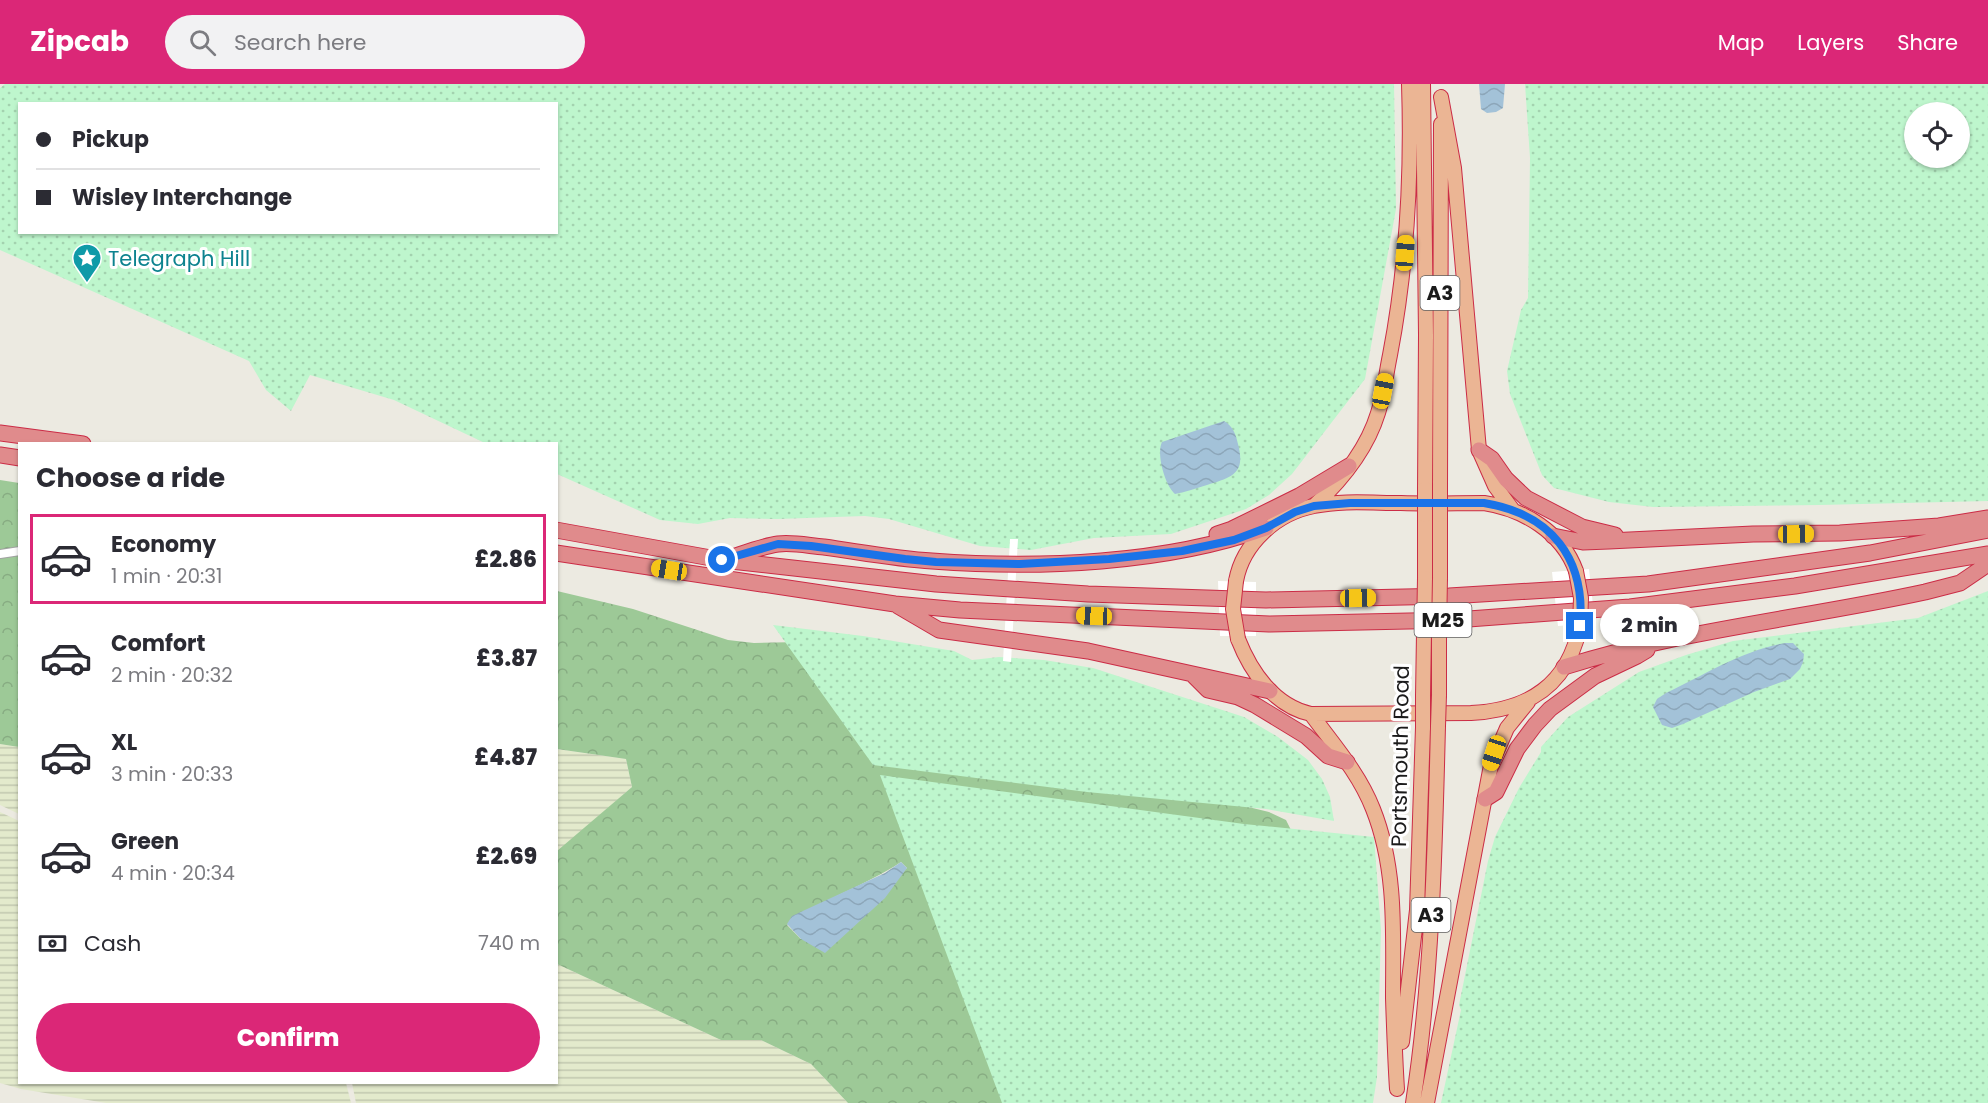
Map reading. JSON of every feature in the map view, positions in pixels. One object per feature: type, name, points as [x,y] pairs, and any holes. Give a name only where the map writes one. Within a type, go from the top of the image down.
[{"type":"highway","name":"A3","points":[[1314,506],[1334,487],[1349,466],[1366,441],[1379,413],[1400,305],[1409,201],[1409,84]]},
{"type":"highway","name":"Portsmouth Road","points":[[1396,1096],[1417,910],[1423,727],[1426,335],[1423,84]]},
{"type":"highway","name":"A3","points":[[1441,91],[1454,168],[1479,450],[1495,486],[1512,509]]},
{"type":"highway","name":"Portsmouth Road","points":[[1413,1103],[1423,1016],[1435,846],[1440,578],[1441,91]]},
{"type":"highway","points":[[0,433],[67,442]]},
{"type":"highway","points":[[1479,450],[1492,459],[1506,479],[1526,498],[1582,527],[1611,533],[1626,540]]},
{"type":"highway","points":[[0,455],[18,458]]},
{"type":"highway","name":"M25","points":[[722,560],[778,544],[830,548],[905,559],[982,564],[1109,559],[1182,551],[1205,537],[1232,529],[1299,496],[1349,466]]},
{"type":"highway","points":[[1182,551],[1234,540],[1266,528],[1295,512],[1314,506],[1350,503],[1484,503],[1512,509],[1539,524],[1565,549],[1576,571],[1581,598],[1578,637],[1564,667],[1551,684],[1528,701],[1494,712],[1311,714],[1294,708],[1270,691],[1248,661],[1238,639],[1233,609],[1236,581],[1248,552],[1266,528]]},
{"type":"highway","points":[[1553,536],[1583,542],[1753,534],[1840,533],[1939,526],[1988,518]]},
{"type":"highway","name":"M25","points":[[558,530],[722,560],[936,584],[1088,594],[1266,600],[1449,596],[1648,584],[1870,554],[1988,530]]},
{"type":"highway","name":"M25","points":[[558,553],[895,604],[960,610],[1269,624],[1443,620],[1630,607],[1795,586],[1988,554]]},
{"type":"highway","points":[[1564,667],[1657,643],[1925,592],[1960,583],[1988,564]]},
{"type":"highway","name":"M25","points":[[895,604],[939,630],[1088,651],[1270,691]]},
{"type":"highway","points":[[1485,799],[1496,792],[1516,749],[1550,709],[1595,676],[1637,657],[1657,643]]},
{"type":"highway","name":"M25","points":[[1194,676],[1208,690],[1255,705],[1306,736],[1328,756],[1347,762]]},
{"type":"highway","name":"A3","points":[[1427,1103],[1491,765],[1497,746],[1507,728],[1528,701]]},
{"type":"highway","name":"A3","points":[[1311,714],[1347,762],[1373,807],[1386,850],[1394,952],[1396,1096]]},
{"type":"street","points":[[0,554],[18,551]]},
{"type":"green space","points":[[5,84],[1394,84],[1396,209],[1365,379],[1292,474],[1269,495],[1246,509],[1171,534],[1094,538],[1031,550],[980,546],[889,519],[865,516],[730,518],[698,524],[660,520],[558,474],[558,442],[483,442],[394,400],[310,375],[291,411],[266,390],[249,361],[0,250],[0,88]]},
{"type":"green space","points":[[1525,84],[1988,84],[1988,501],[1653,507],[1609,502],[1554,488],[1542,475],[1510,394],[1507,371],[1521,310],[1528,298],[1530,158]]},
{"type":"green space","points":[[0,480],[18,483],[18,747],[0,744]]},
{"type":"green space","points":[[558,591],[633,609],[728,640],[754,643],[800,642],[1232,803],[1269,812],[1286,820],[1292,832],[1313,1103],[848,1103],[811,1064],[761,1040],[721,1040],[558,964],[558,850],[632,787],[626,759],[558,749]],"holes":[[[901,862],[907,868],[801,939],[787,925]]]},
{"type":"green space","points":[[1988,591],[1988,1103],[1441,1103],[1461,1010],[1459,1005],[1488,861],[1495,837],[1519,788],[1541,752],[1541,747],[1568,717],[1639,672],[1686,655],[1733,641],[1918,618]]},
{"type":"green space","points":[[773,625],[863,636],[954,651],[972,660],[999,657],[1044,660],[1093,668],[1244,717],[1278,737],[1308,760],[1322,779],[1330,797],[1334,821],[1266,809],[1087,792],[873,765]]},
{"type":"green space","points":[[0,744],[18,747],[18,814],[0,805]]},
{"type":"green space","points":[[558,749],[626,759],[632,787],[558,852]]},
{"type":"green space","points":[[880,775],[1244,824],[1374,837],[1381,930],[1377,1077],[1373,1103],[1002,1103]]},
{"type":"green space","points":[[0,812],[18,821],[18,1084],[346,1084],[351,1103],[106,1103],[21,1089],[0,1083]]},
{"type":"green space","points":[[558,964],[721,1040],[761,1040],[811,1064],[848,1103],[356,1103],[352,1084],[558,1084]]},
{"type":"water","points":[[1479,84],[1505,84],[1503,108],[1487,113],[1481,109]]},
{"type":"water","points":[[1224,421],[1232,428],[1240,454],[1240,462],[1235,473],[1224,479],[1175,494],[1168,484],[1163,469],[1160,454],[1162,442]]},
{"type":"water","points":[[1785,643],[1793,643],[1804,654],[1800,669],[1790,679],[1754,692],[1672,728],[1662,725],[1653,707],[1657,699],[1666,693],[1739,657]]},
{"type":"water","points":[[901,862],[907,868],[885,898],[825,953],[801,939],[787,924],[792,916],[885,873]]},
{"type":"pier","points":[[1010,539],[1018,539],[1011,662],[1003,661]]},
{"type":"pier","points":[[1589,569],[1595,623],[1558,626],[1552,572]]},
{"type":"pier","points":[[1218,581],[1256,582],[1256,636],[1220,636]]},
{"type":"place","name":"Telegraph Hill","points":[[87,284]]},
{"type":"route","points":[[722,560],[778,544],[811,546],[905,559],[982,564],[1140,557],[1234,540],[1266,528],[1295,512],[1314,506],[1350,503],[1484,503],[1512,509],[1527,517],[1546,529],[1565,549],[1576,571],[1581,598],[1580,626]]}]
